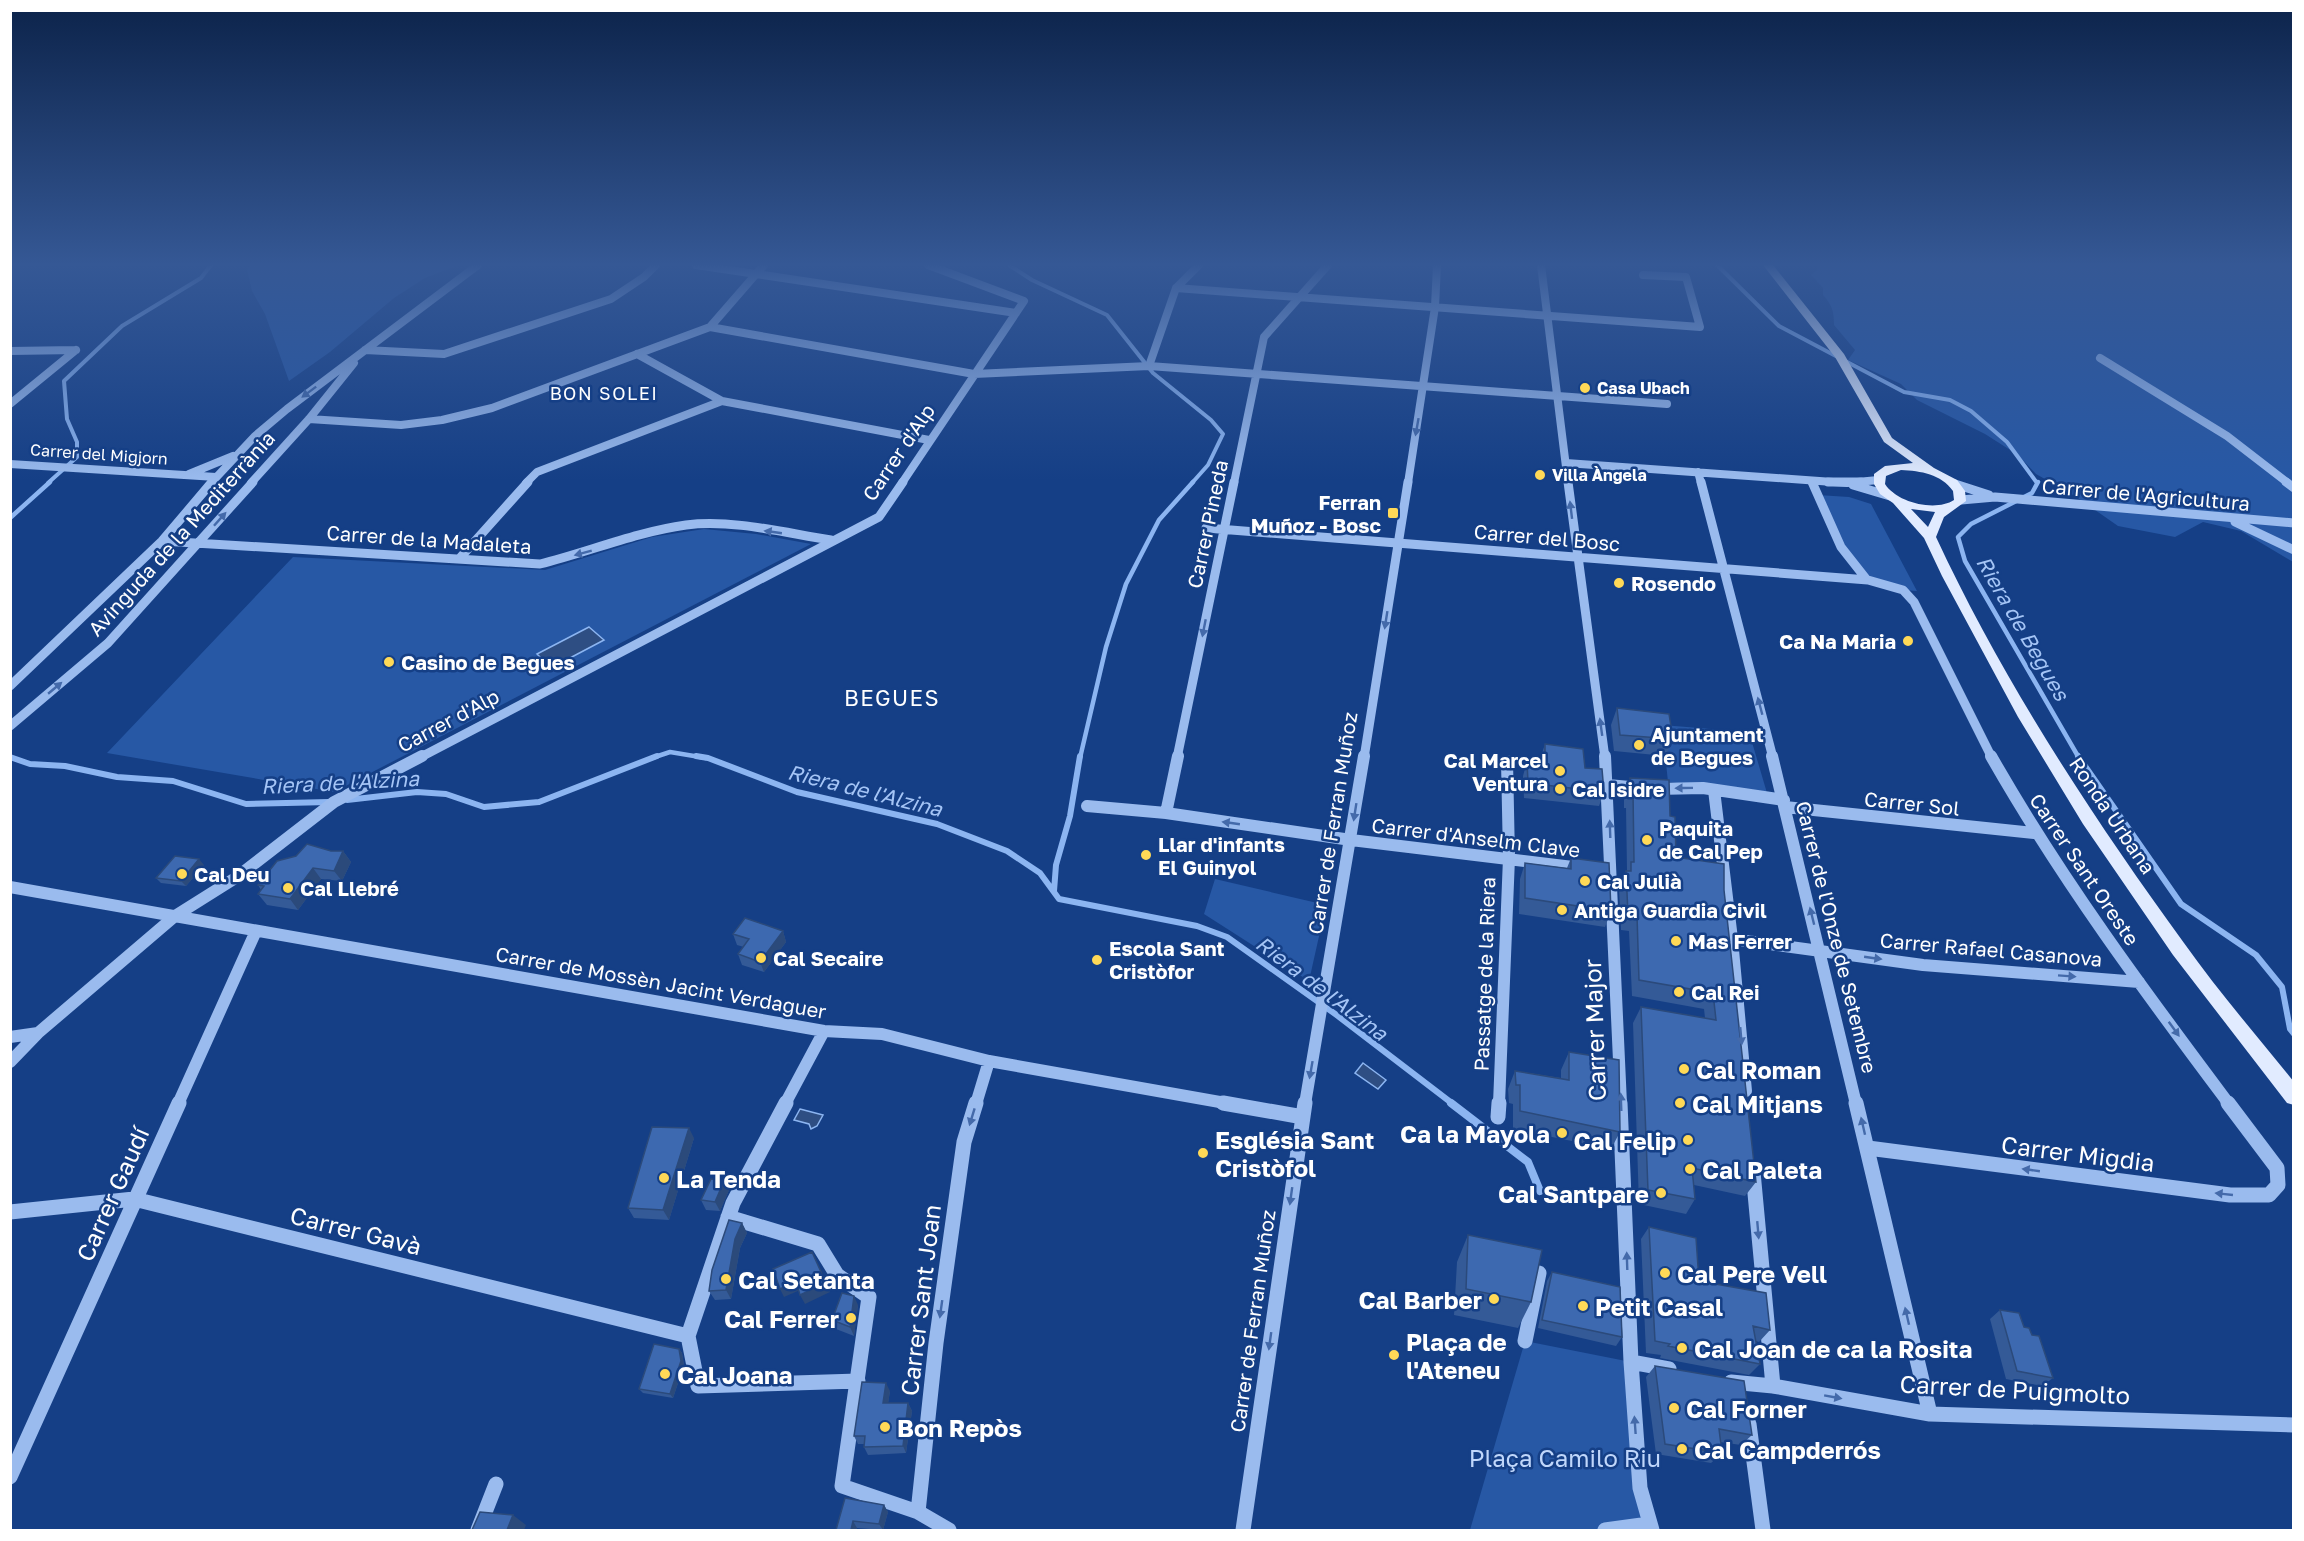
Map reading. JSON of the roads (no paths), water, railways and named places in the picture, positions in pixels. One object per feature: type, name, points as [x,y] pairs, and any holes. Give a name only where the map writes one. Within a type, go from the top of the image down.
[{"type":"main road","points":[[1826,337],[1854,378],[1888,440],[1891,468]]},
{"type":"main road","points":[[1888,440],[1930,470],[1955,484],[1960,492],[1961,500],[1948,508],[1935,521],[1930,537]]},
{"type":"main road","points":[[1878,480],[1881,473],[1891,468],[1911,466],[1930,470]]},
{"type":"main road","name":"Ronda Urbana","points":[[1878,480],[1930,537],[1964,606],[2025,717],[2089,820],[2180,950],[2294,1097]]},
{"type":"main road","points":[[1894,498],[1923,509],[1948,508]]},
{"type":"street","name":"Avinguda de la Mediterrània","points":[[10,686],[35,666],[162,541],[237,455],[287,409],[382,337]]},
{"type":"street","points":[[365,350],[444,354],[496,337]]},
{"type":"street","points":[[309,419],[401,425],[450,419],[492,408],[683,337]]},
{"type":"street","points":[[766,337],[974,374],[1149,366],[1667,404]]},
{"type":"street","name":"Carrer d'Alp","points":[[10,1062],[38,1033],[175,916],[237,877],[323,811],[358,789],[831,540],[879,517],[1000,337]]},
{"type":"street","points":[[1149,366],[1159,337]]},
{"type":"street","name":"Carrer Pineda","points":[[1167,813],[1265,337]]},
{"type":"street","name":"Carrer de Ferran Muñoz","points":[[1243,1530],[1303,1118],[1351,840],[1431,337]]},
{"type":"street","name":"Carrer Major","points":[[1551,337],[1608,785],[1600,871],[1640,1488],[1650,1527]]},
{"type":"street","points":[[10,351],[76,350],[10,404]]},
{"type":"street","name":"Avinguda de la Mediterrània","points":[[10,726],[108,643],[309,419],[365,350]]},
{"type":"street","points":[[637,354],[722,401],[929,440]]},
{"type":"street","points":[[2100,358],[2227,436],[2294,488]]},
{"type":"street","points":[[459,559],[498,512],[537,472],[722,401]]},
{"type":"street","name":"Carrer del Migjorn","points":[[186,475],[237,455]]},
{"type":"street","points":[[1566,463],[1847,483],[1878,480]]},
{"type":"street","name":"Carrer del Migjorn","points":[[10,464],[216,477]]},
{"type":"street","name":"Carrer de l'Onze de Setembre","points":[[1698,472],[1785,803],[1930,1414]]},
{"type":"street","points":[[1812,481],[1858,573],[1868,580]]},
{"type":"street","points":[[1847,483],[1894,498]]},
{"type":"street","name":"Carrer de l'Agricultura","points":[[1955,484],[1995,497]]},
{"type":"street","name":"Carrer de l'Agricultura","points":[[1961,500],[1995,497],[2294,523]]},
{"type":"street","points":[[2223,518],[2246,525],[2294,550]]},
{"type":"street","name":"Carrer de la Madaleta","points":[[162,541],[540,564],[589,552],[643,534],[687,525],[725,525],[831,540]]},
{"type":"street","name":"Carrer del Bosc","points":[[1206,528],[1868,580]]},
{"type":"street","name":"Carrer Sant Oreste","points":[[1868,580],[1903,590],[1914,602],[1988,756],[2034,833],[2139,982],[2277,1168],[2278,1185]]},
{"type":"street","name":"Passatge de la Riera","points":[[1498,1117],[1509,858],[1507,761]]},
{"type":"street","name":"Carrer Sol","points":[[1608,785],[1714,790],[1785,803],[2034,833]]},
{"type":"street","points":[[1714,790],[1732,939],[1747,1104]]},
{"type":"street","name":"Carrer d'Anselm Clave","points":[[1087,806],[1167,813],[1351,840],[1600,871]]},
{"type":"street","name":"Carrer de Mossèn Jacint Verdaguer","points":[[10,887],[824,1031],[882,1034],[989,1060],[1303,1118]]},
{"type":"street","name":"Carrer Gaudí","points":[[10,1476],[256,931]]},
{"type":"street","name":"Carrer Rafael Casanova","points":[[1732,939],[1923,965],[2139,982]]},
{"type":"street","points":[[824,1031],[733,1203],[688,1336],[698,1386],[858,1381]]},
{"type":"street","points":[[10,1037],[38,1033]]},
{"type":"street","name":"Carrer Sant Joan","points":[[918,1512],[936,1343],[964,1142],[989,1060]]},
{"type":"street","name":"Carrer Migdia","points":[[1868,1149],[2230,1195],[2269,1195],[2278,1185]]},
{"type":"street","points":[[1752,1163],[1773,1386]]},
{"type":"street","name":"Carrer Gavà","points":[[10,1212],[134,1199],[688,1336]]},
{"type":"street","points":[[728,1216],[818,1244],[837,1275],[869,1297],[842,1486],[918,1512],[949,1530]]},
{"type":"street","points":[[1525,1341],[1539,1273]]},
{"type":"street","points":[[1631,1362],[1688,1373]]},
{"type":"street","name":"Carrer de Puigmolto","points":[[1710,1378],[1746,1396],[1773,1386],[1930,1414],[2294,1425]]},
{"type":"street","points":[[1746,1396],[1763,1530]]},
{"type":"street","points":[[478,1530],[496,1484]]},
{"type":"street","points":[[1605,1530],[1650,1527]]},
{"type":"waterway","name":"Riera de l'Alzina","points":[[48,483],[77,457],[77,442],[67,419],[64,381],[110,337]]},
{"type":"waterway","points":[[1124,337],[1153,373],[1211,420],[1223,434],[1208,465],[1192,483]]},
{"type":"waterway","name":"Riera de Begues","points":[[1800,337],[1904,392],[1950,400],[1971,411],[2007,442],[2037,483]]},
{"type":"waterway","name":"Riera de l'Alzina","points":[[10,518],[50,482]]},
{"type":"waterway","points":[[1080,758],[1106,647],[1126,584],[1159,520],[1193,482]]},
{"type":"waterway","name":"Riera de Begues","points":[[2038,482],[2032,493],[1971,524],[1958,537],[1965,561],[2079,758]]},
{"type":"waterway","name":"Riera de l'Alzina","points":[[652,758],[670,752],[706,758]]},
{"type":"waterway","name":"Riera de l'Alzina","points":[[347,800],[417,792],[446,794],[484,807],[539,802],[657,756]]},
{"type":"waterway","name":"Riera de l'Alzina","points":[[696,756],[708,758],[797,792],[937,824],[1007,851],[1040,873],[1059,899],[1197,926],[1227,937],[1338,1016],[1453,1104]]},
{"type":"waterway","points":[[1054,891],[1056,865],[1070,816],[1080,756]]},
{"type":"waterway","name":"Riera de Begues","points":[[2078,756],[2181,904],[2256,955],[2282,987],[2290,1029],[2294,1034]]},
{"type":"waterway","name":"Riera de l'Alzina","points":[[10,757],[30,764],[65,766],[117,777],[173,781],[246,804],[329,802]]},
{"type":"waterway","name":"Riera de l'Alzina","points":[[1451,1103],[1528,1162],[1540,1191]]},
{"type":"place","name":"Casa Ubach","points":[[1585,388]]},
{"type":"place","name":"Villa Àngela","points":[[1540,475]]},
{"type":"place","name":"Ferran Muñoz - Bosc","points":[[1393,513]]},
{"type":"place","name":"Rosendo","points":[[1619,583]]},
{"type":"place","name":"Ca Na Maria","points":[[1908,641]]},
{"type":"place","name":"Casino de Begues","points":[[389,662]]},
{"type":"place","name":"Ajuntament de Begues","points":[[1639,745]]},
{"type":"place","name":"Cal Marcel Ventura","points":[[1560,771]]},
{"type":"place","name":"Cal Isidre","points":[[1560,789]]},
{"type":"place","name":"Paquita de Cal Pep","points":[[1647,840]]},
{"type":"place","name":"Llar d'infants El Guinyol","points":[[1146,855]]},
{"type":"place","name":"Cal Deu","points":[[182,874]]},
{"type":"place","name":"Cal Julià","points":[[1585,881]]},
{"type":"place","name":"Cal Llebré","points":[[288,888]]},
{"type":"place","name":"Antiga Guardia Civil","points":[[1562,910]]},
{"type":"place","name":"Mas Ferrer","points":[[1676,941]]},
{"type":"place","name":"Cal Secaire","points":[[761,958]]},
{"type":"place","name":"Escola Sant Cristòfor","points":[[1097,960]]},
{"type":"place","name":"Cal Rei","points":[[1679,992]]},
{"type":"place","name":"Cal Roman","points":[[1684,1069]]},
{"type":"place","name":"Cal Mitjans","points":[[1680,1103]]},
{"type":"place","name":"Ca la Mayola","points":[[1562,1133]]},
{"type":"place","name":"Cal Felip","points":[[1688,1140]]},
{"type":"place","name":"Església Sant Cristòfol","points":[[1203,1153]]},
{"type":"place","name":"Cal Paleta","points":[[1690,1169]]},
{"type":"place","name":"La Tenda","points":[[664,1178]]},
{"type":"place","name":"Cal Santpare","points":[[1661,1193]]},
{"type":"place","name":"Cal Pere Vell","points":[[1665,1273]]},
{"type":"place","name":"Cal Setanta","points":[[726,1279]]},
{"type":"place","name":"Cal Barber","points":[[1494,1299]]},
{"type":"place","name":"Petit Casal","points":[[1583,1306]]},
{"type":"place","name":"Cal Ferrer","points":[[851,1318]]},
{"type":"place","name":"Cal Joan de ca la Rosita","points":[[1682,1348]]},
{"type":"place","name":"Plaça de l'Ateneu","points":[[1394,1355]]},
{"type":"place","name":"Cal Joana","points":[[665,1374]]},
{"type":"place","name":"Cal Forner","points":[[1674,1408]]},
{"type":"place","name":"Bon Repòs","points":[[885,1427]]},
{"type":"place","name":"Cal Campderrós","points":[[1682,1449]]},
{"type":"district","name":"BON SOLEI","points":[[604,393]]},
{"type":"district","name":"BEGUES","points":[[892,697]]},
{"type":"park label","name":"Plaça Camilo Riu","points":[[1565,1457]]}]
